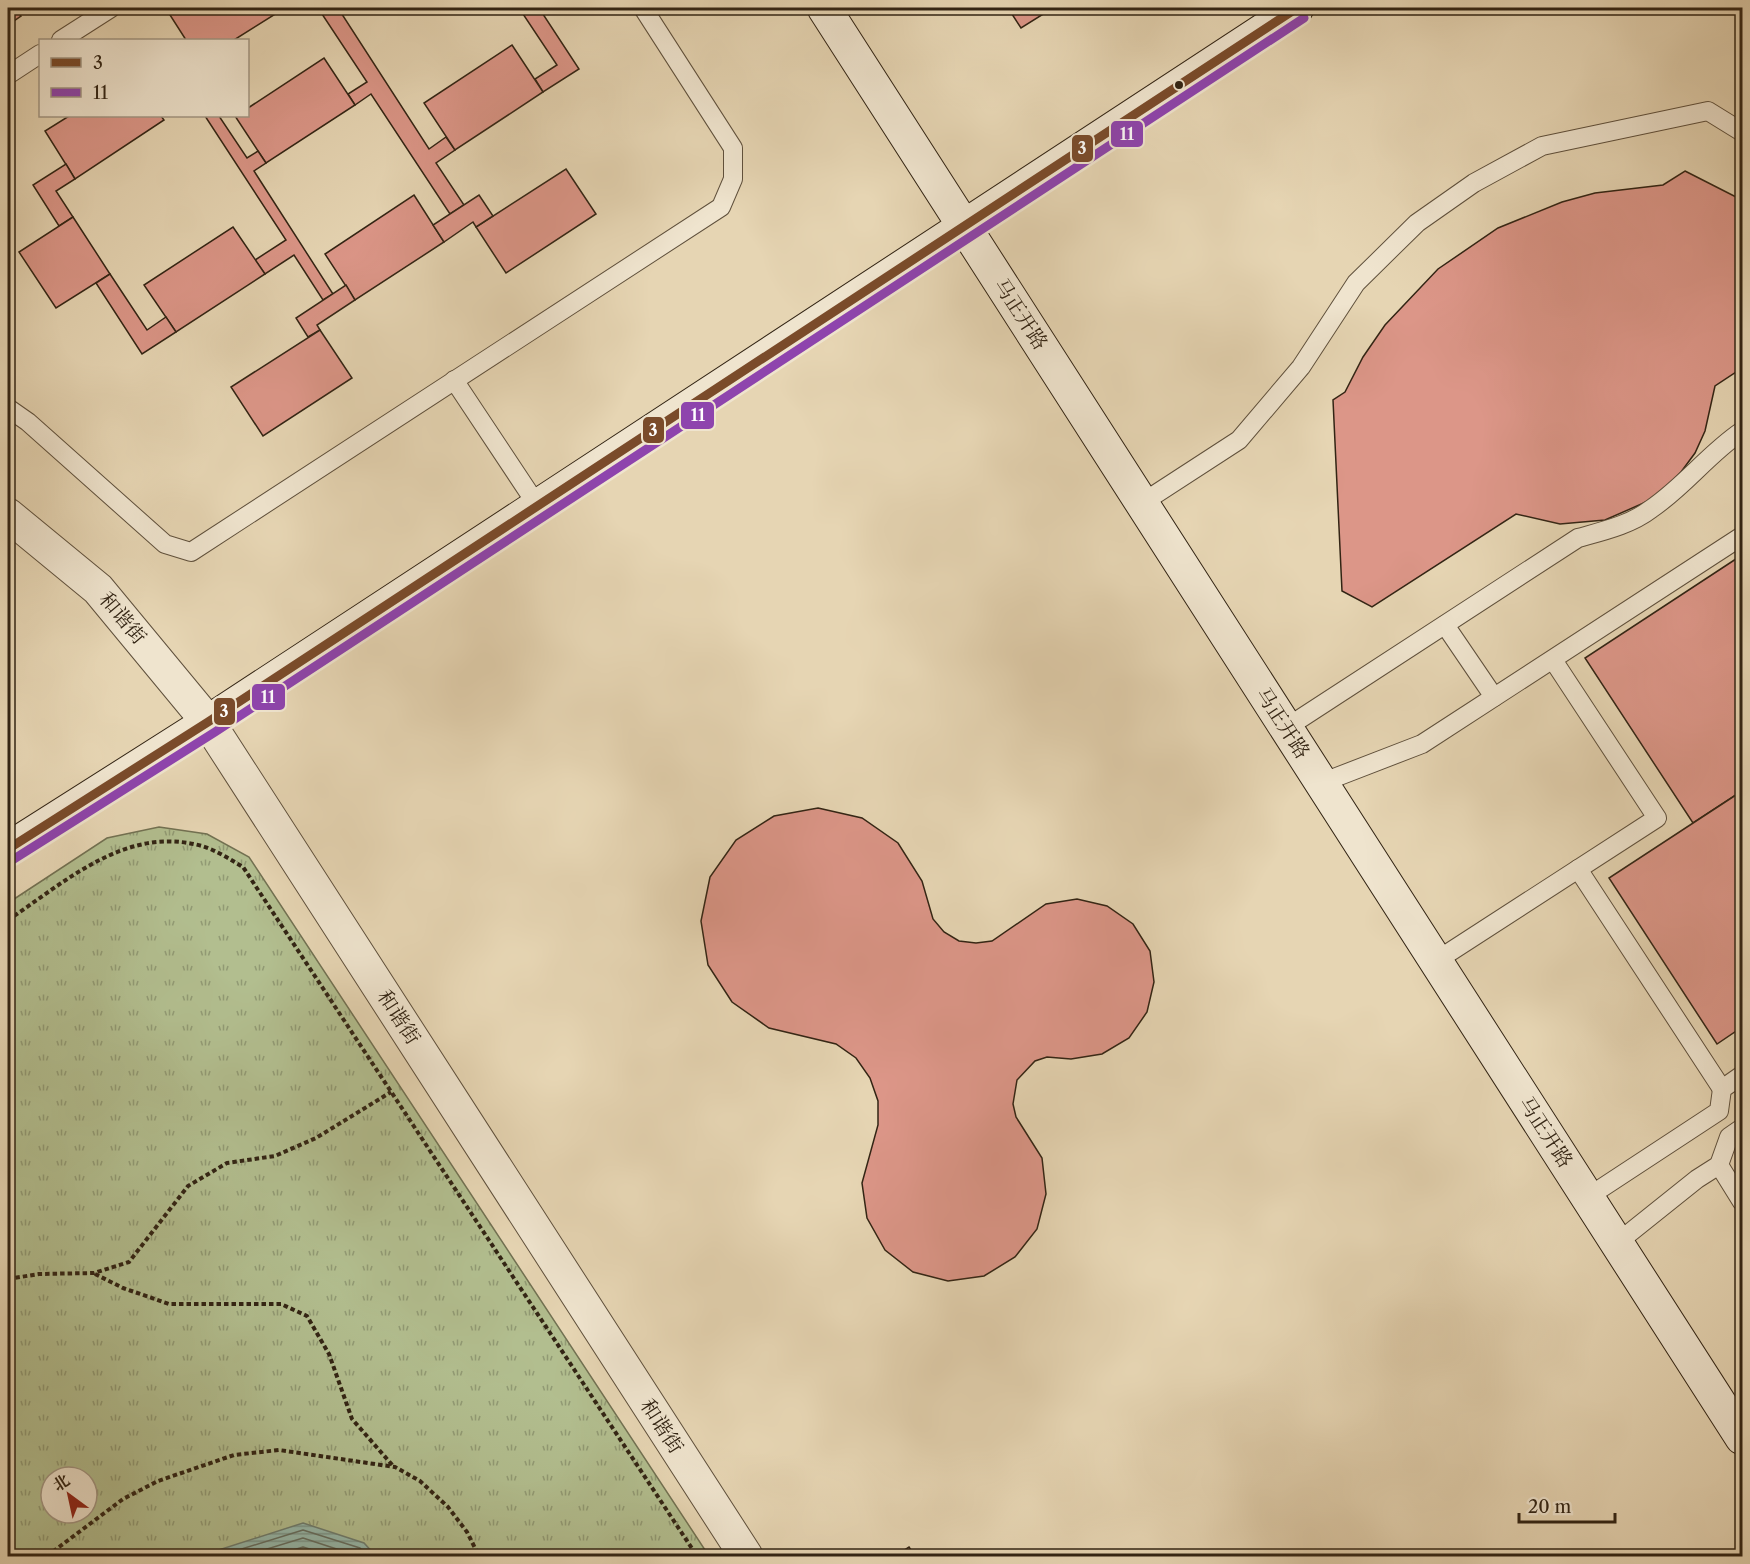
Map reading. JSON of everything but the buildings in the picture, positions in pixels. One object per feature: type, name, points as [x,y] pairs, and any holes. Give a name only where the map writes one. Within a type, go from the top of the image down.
[{"type":"main road","name":"马正开路","points":[[824,8],[1743,1438]]},
{"type":"main road","points":[[8,849],[208,722],[1297,8]]},
{"type":"main road","name":"和谐街","points":[[8,515],[98,589],[208,722],[746,1557]]},
{"type":"lane","points":[[63,39],[111,8]]},
{"type":"lane","points":[[8,408],[28,422],[165,544],[191,552],[721,207],[732,179],[733,148],[643,8]]},
{"type":"lane","points":[[8,75],[39,55]]},
{"type":"lane","points":[[1142,503],[1239,440],[1301,367],[1356,283],[1417,223],[1474,183],[1542,146],[1708,111],[1743,132]]},
{"type":"lane","points":[[454,380],[537,505]]},
{"type":"lane","points":[[1286,728],[1578,538],[1614,528],[1650,511],[1688,480],[1717,448],[1743,431]]},
{"type":"lane","points":[[1321,783],[1422,744],[1743,536]]},
{"type":"lane","points":[[1445,625],[1494,697]]},
{"type":"lane","points":[[1436,961],[1657,818],[1553,660]]},
{"type":"lane","points":[[1578,869],[1722,1089],[1719,1111],[1588,1197]]},
{"type":"lane","points":[[1722,1089],[1743,1075]]},
{"type":"lane","points":[[1617,1243],[1697,1179],[1719,1165],[1729,1137],[1743,1128]]},
{"type":"lane","points":[[1719,1165],[1743,1202]]},
{"type":"path","points":[[8,920],[114,851],[158,840],[203,846],[243,867],[697,1557]]},
{"type":"path","points":[[8,1279],[39,1274],[94,1274],[129,1262],[188,1186],[227,1163],[275,1156],[316,1138],[391,1092]]},
{"type":"path","points":[[94,1274],[123,1288],[169,1304],[280,1304],[307,1316],[329,1354],[352,1419],[395,1467],[420,1481],[448,1507],[467,1532],[479,1557]]},
{"type":"path","points":[[46,1557],[123,1499],[158,1481],[234,1455],[279,1450],[395,1467]]},
{"type":"green space","points":[[159,827],[207,834],[249,857],[709,1556],[8,1556],[8,903],[107,838]]},
{"type":"water","points":[[303,1523],[364,1543],[376,1556],[200,1556]]},
{"type":"transit line","name":"3","points":[[8,849],[208,722],[1297,8]]},
{"type":"transit line","name":"11","points":[[14,859],[215,732],[1304,18]]}]
